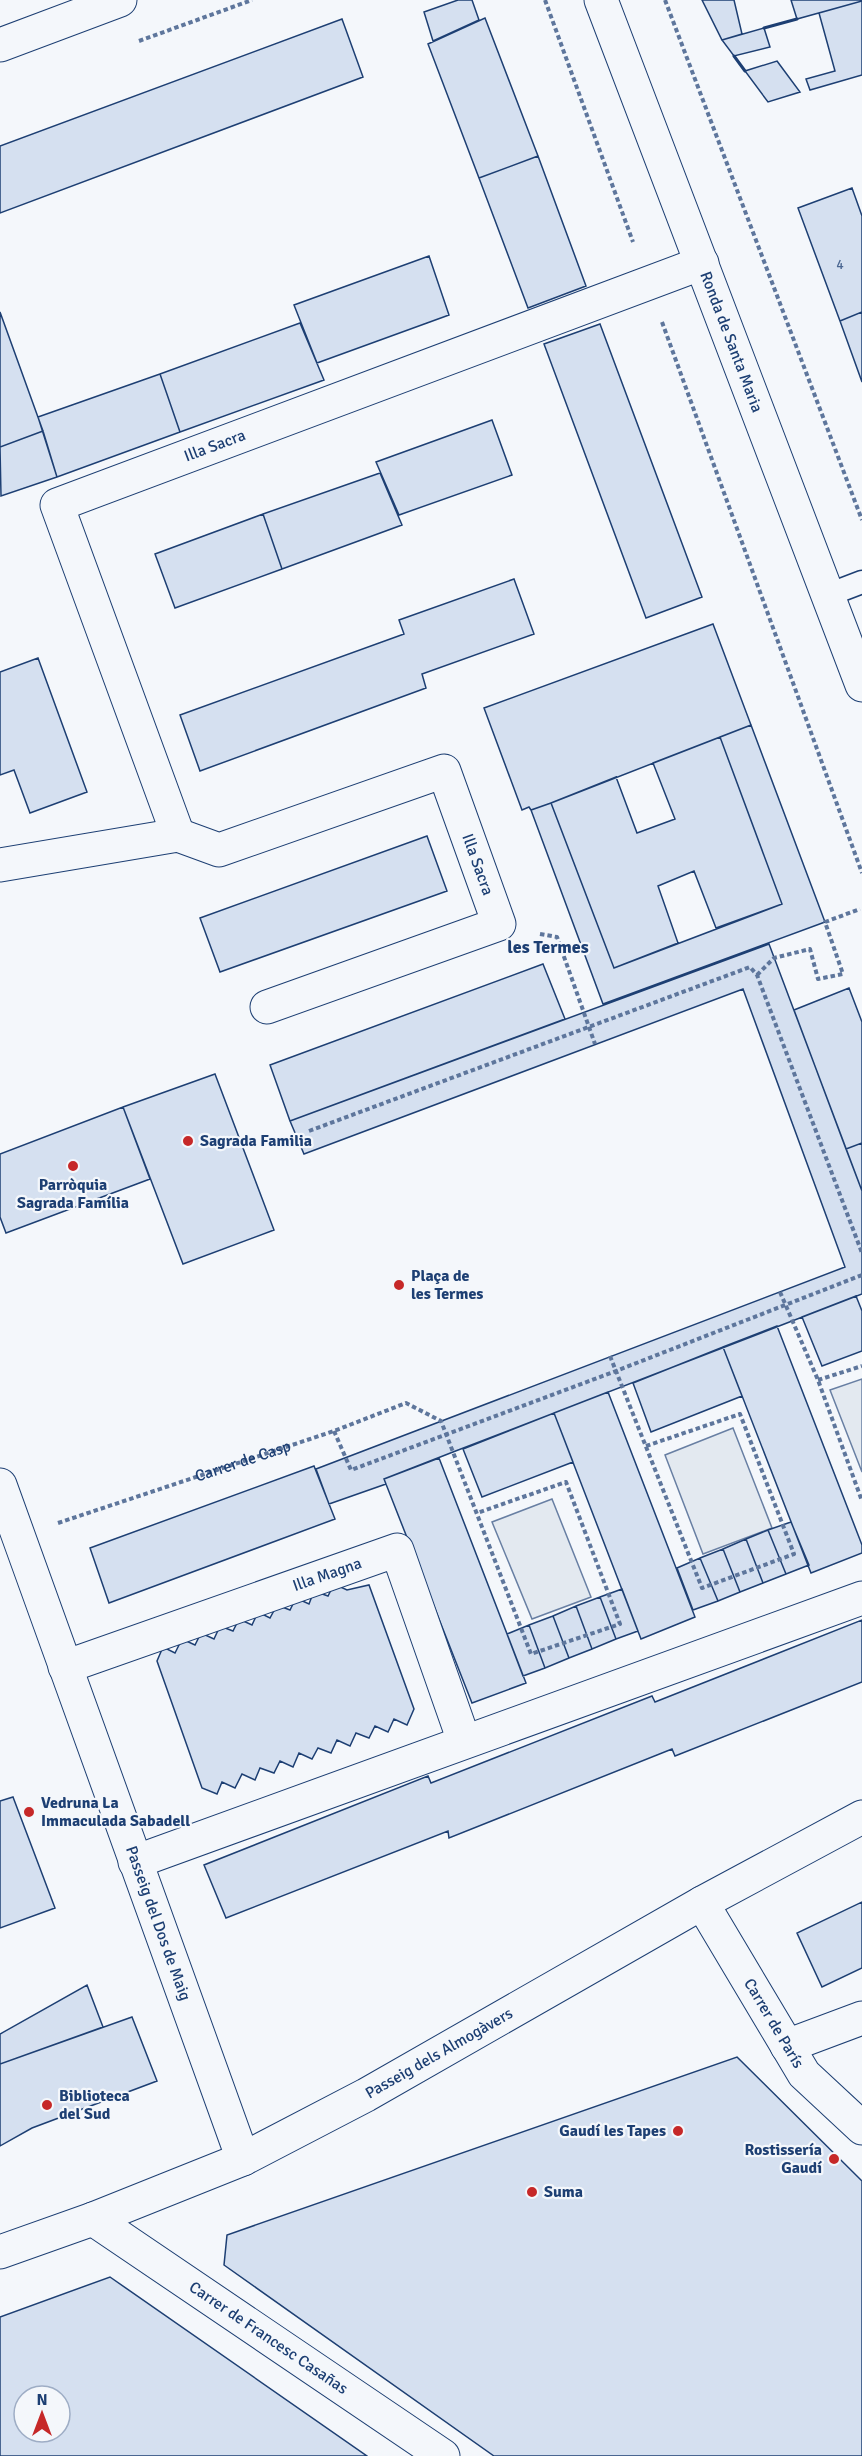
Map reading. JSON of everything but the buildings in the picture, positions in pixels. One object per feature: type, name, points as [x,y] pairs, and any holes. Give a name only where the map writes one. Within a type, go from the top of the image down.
[{"type":"street","points":[[0,45],[120,0]]},
{"type":"street","name":"Ronda de Santa Maria","points":[[601,0],[862,685]]},
{"type":"street","name":"Illa Sacra","points":[[178,835],[57,505],[702,263]]},
{"type":"street","name":"Illa Sacra","points":[[0,865],[178,835],[219,850],[444,771],[499,924]]},
{"type":"street","points":[[267,1006],[499,924]]},
{"type":"street","name":"Passeig del Dos de Maig","points":[[0,1485],[9,1540],[65,1667],[243,2159]]},
{"type":"street","name":"Illa Magna","points":[[65,1667],[397,1550],[464,1741]]},
{"type":"street","points":[[135,1863],[464,1741],[862,1598]]},
{"type":"street","name":"Passeig dels Almogàvers","points":[[0,2252],[93,2219],[243,2159],[366,2095],[702,1903],[862,1817]]},
{"type":"street","name":"Carrer de París","points":[[702,1903],[804,2074],[862,2128]]},
{"type":"street","points":[[787,2046],[862,2018]]},
{"type":"street","name":"Carrer de Francesc Casañas","points":[[93,2219],[443,2456]]},
{"type":"lane","points":[[828,595],[862,582]]},
{"type":"path","points":[[545,0],[862,873]]},
{"type":"path","points":[[664,0],[862,520]]},
{"type":"path","points":[[757,975],[774,958],[810,949],[818,979],[843,974],[825,922],[860,909]]},
{"type":"path","points":[[499,924],[557,938],[595,1044]]},
{"type":"path","points":[[309,1131],[750,968],[757,975],[862,1253]]},
{"type":"path","points":[[334,1431],[351,1470],[787,1306],[862,1275]]},
{"type":"path","points":[[780,1292],[818,1380],[862,1501]]},
{"type":"path","points":[[610,1356],[702,1588],[794,1554],[740,1414],[646,1446]]},
{"type":"path","points":[[818,1380],[862,1366]]},
{"type":"path","name":"Carrer de Casp","points":[[78,1516],[334,1431],[406,1403],[441,1421],[446,1435]]},
{"type":"path","points":[[446,1435],[531,1654],[620,1624],[566,1482],[477,1513]]},
{"type":"shaded area","points":[[862,1379],[862,1472],[830,1390]]},
{"type":"shaded area","points":[[733,1428],[772,1528],[703,1554],[665,1455]]},
{"type":"shaded area","points":[[552,1499],[591,1597],[532,1619],[492,1522]]},
{"type":"wall","points":[[764,28],[797,19]]},
{"type":"wall","points":[[734,56],[745,71]]},
{"type":"place","name":"Sagrada Familia","points":[[188,1141]]},
{"type":"place","name":"Parròquia Sagrada Família","points":[[73,1166]]},
{"type":"place","name":"Plaça de les Termes","points":[[399,1285]]},
{"type":"place","name":"Vedruna La Immaculada Sabadell","points":[[29,1812]]},
{"type":"place","name":"Biblioteca del Sud","points":[[47,2105]]},
{"type":"place","name":"Gaudí les Tapes","points":[[678,2131]]},
{"type":"place","name":"Rostissería Gaudí","points":[[834,2159]]},
{"type":"place","name":"Suma","points":[[532,2192]]},
{"type":"district","name":"les Termes","points":[[548,947]]}]
